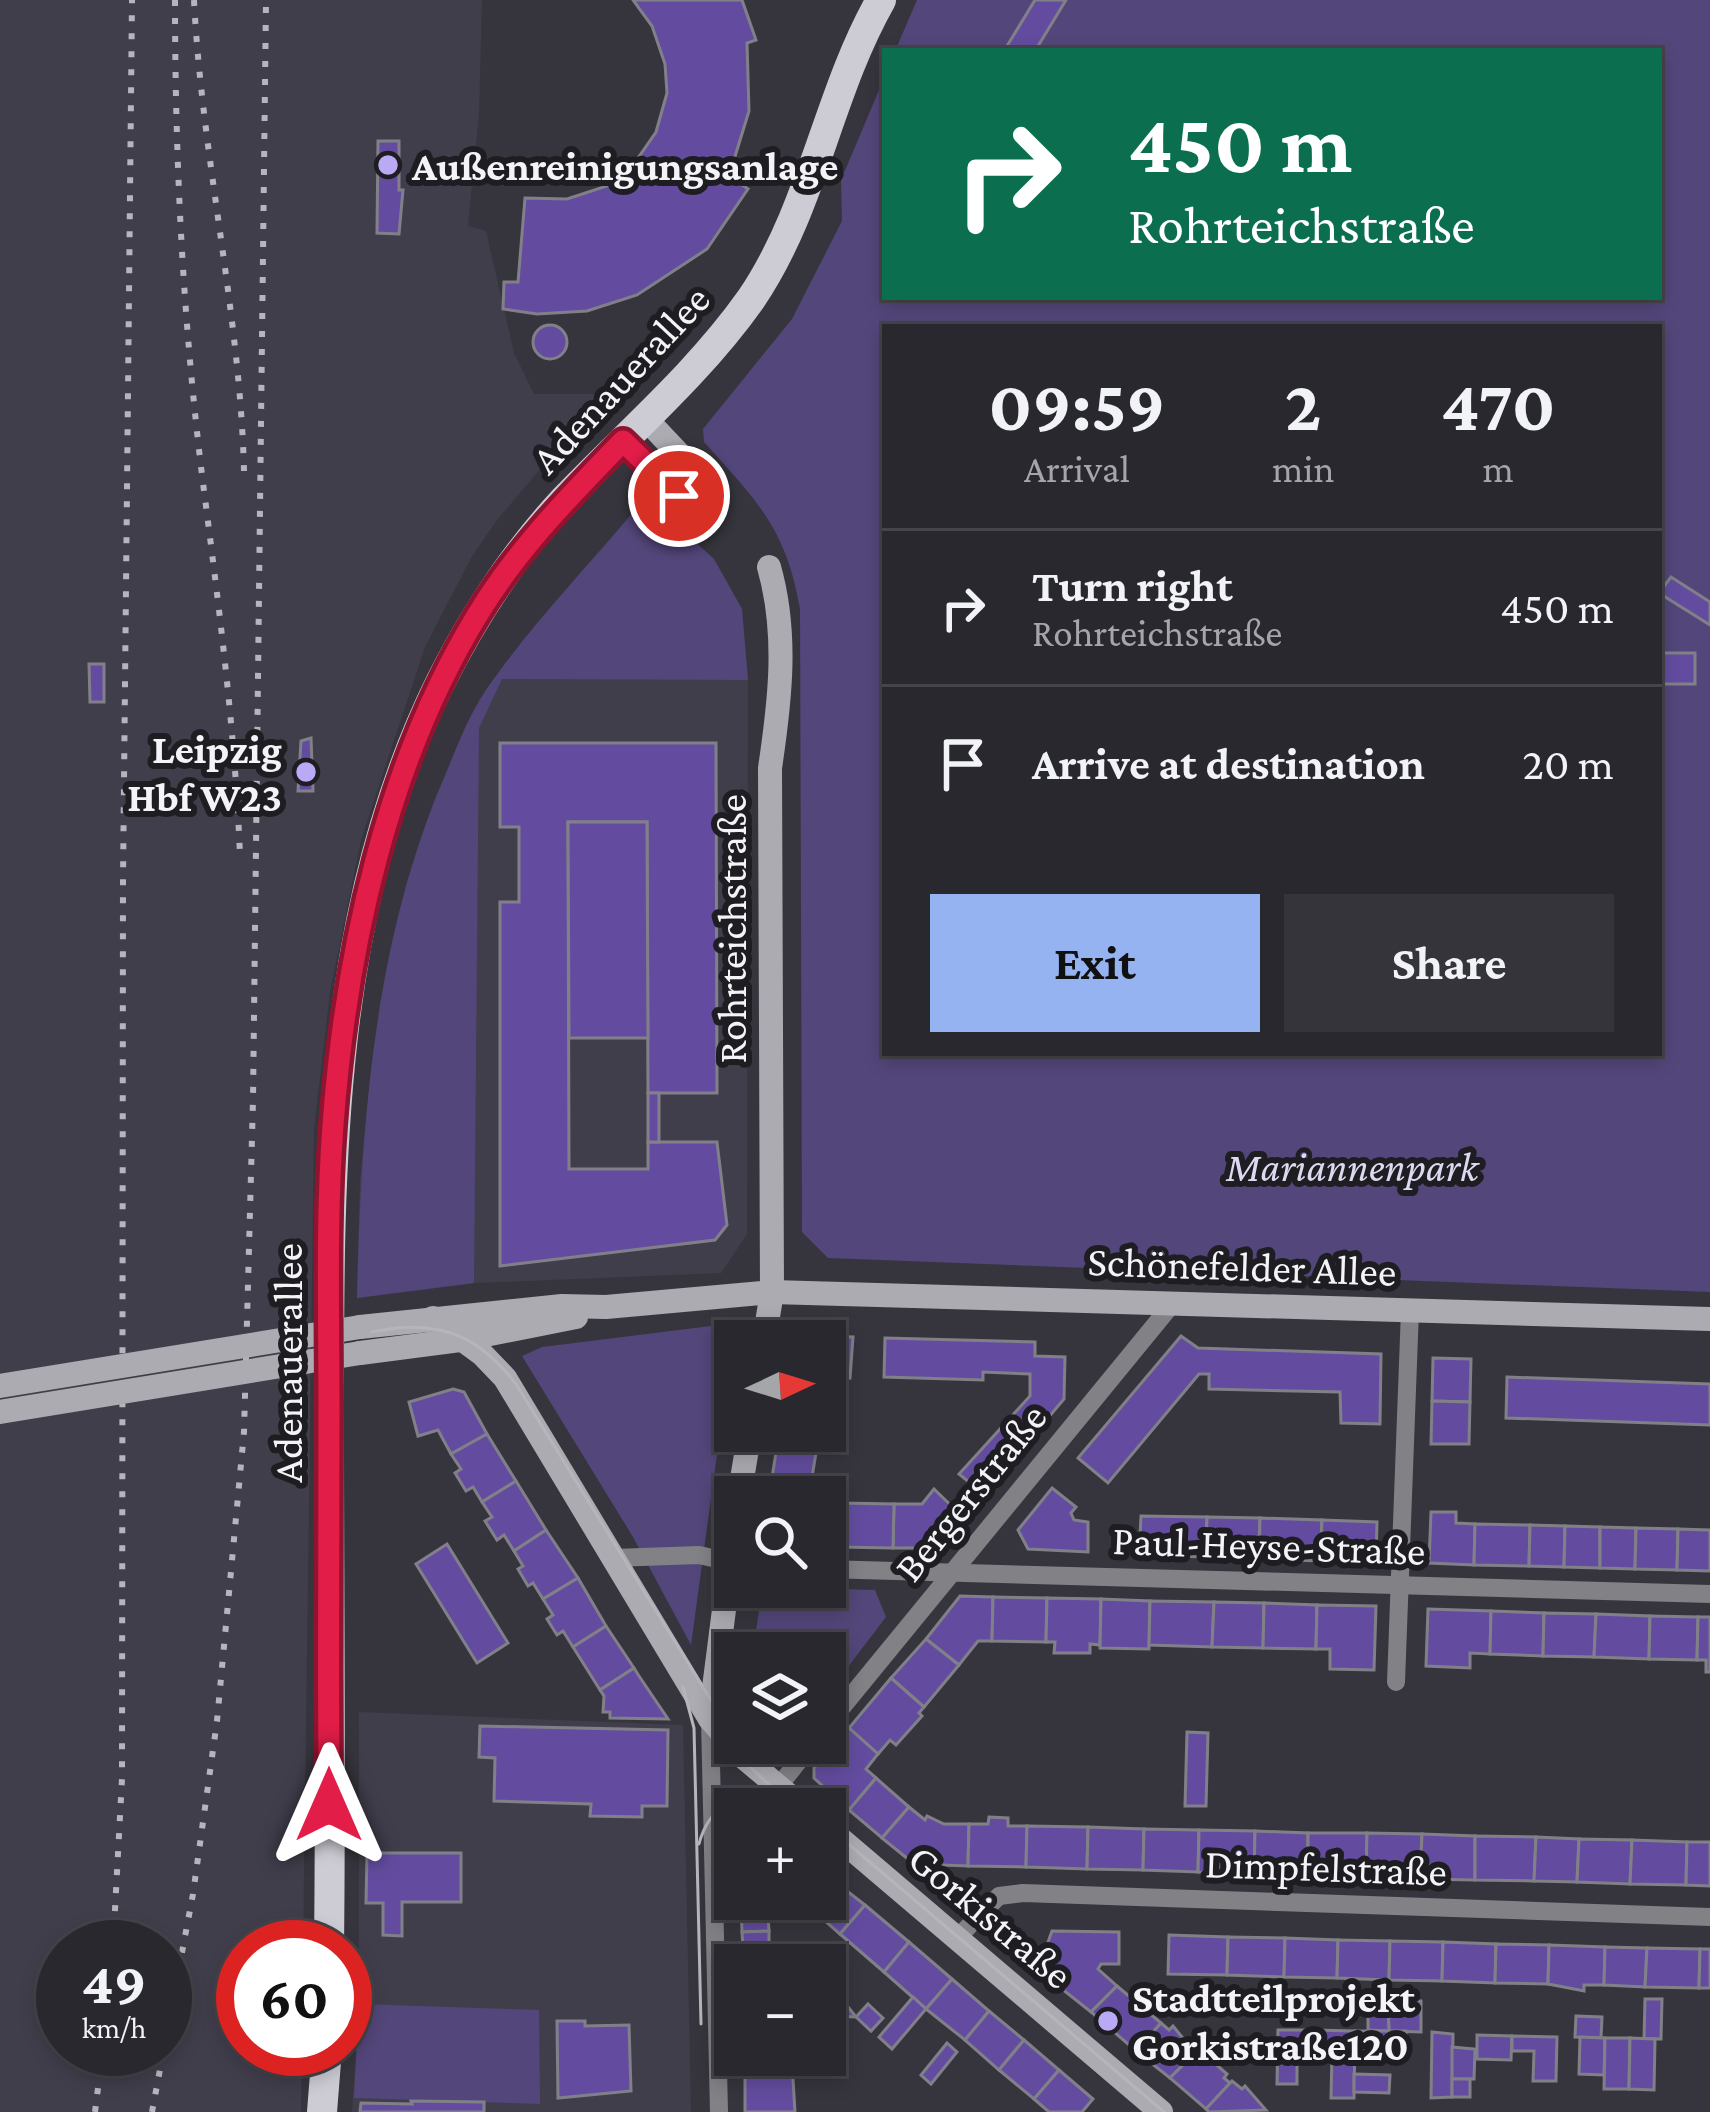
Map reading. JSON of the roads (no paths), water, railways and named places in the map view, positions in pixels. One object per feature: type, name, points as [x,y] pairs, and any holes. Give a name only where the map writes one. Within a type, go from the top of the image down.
[{"type":"main road","name":"Adenauerallee","points":[[329,1920],[330,1191],[342,1034],[362,922],[407,766],[438,688],[476,617],[528,542],[727,332],[770,270],[794,219],[839,88],[881,0]]},
{"type":"main road","points":[[634,430],[710,487]]},
{"type":"main road","points":[[634,430],[679,496]]},
{"type":"main road","name":"Rohrteichstraße","points":[[767,1320],[772,1292],[770,768],[780,703],[782,639],[769,567]]},
{"type":"main road","name":"Schönefelder Allee","points":[[488,1324],[607,1306],[772,1292],[1710,1319]]},
{"type":"main road","points":[[0,1386],[359,1327],[434,1318],[488,1324]]},
{"type":"main road","points":[[434,1318],[493,1365],[710,1720],[780,1788]]},
{"type":"main road","points":[[0,1412],[460,1340],[488,1324]]},
{"type":"main road","points":[[488,1324],[493,1365]]},
{"type":"main road","points":[[710,1720],[726,1608]]},
{"type":"main road","name":"Gorkistraße","points":[[846,1844],[1161,2112]]},
{"type":"main road","points":[[322,2112],[325,2076]]},
{"type":"street","name":"Bergerstraße","points":[[846,1702],[1172,1303]]},
{"type":"street","points":[[1396,1682],[1410,1310]]},
{"type":"street","points":[[613,1558],[714,1559]]},
{"type":"street","name":"Paul-Heyse-Straße","points":[[846,1569],[1710,1594]]},
{"type":"street","points":[[710,1720],[719,2112]]},
{"type":"street","points":[[778,1786],[796,1764]]},
{"type":"street","name":"Dimpfelstraße","points":[[957,1938],[999,1896],[1023,1893],[1710,1917]]},
{"type":"tram line","points":[[0,1392],[396,1328],[433,1329],[464,1338],[491,1357],[516,1384],[714,1705]]},
{"type":"tram line","points":[[683,1687],[694,1728],[701,2024]]},
{"type":"tram line","points":[[747,1764],[772,1788]]},
{"type":"tram line","points":[[699,1844],[714,1815]]},
{"type":"tram line","points":[[846,1842],[1164,2112]]},
{"type":"railway","points":[[114,1920],[122,1779],[123,880],[132,0]]},
{"type":"railway","points":[[175,0],[185,303],[230,715],[240,856]]},
{"type":"railway","points":[[194,0],[236,353],[244,471]]},
{"type":"railway","points":[[152,2112],[193,1894],[217,1721],[244,1432],[253,1100],[266,0]]},
{"type":"railway","points":[[95,2112],[100,2076]]},
{"type":"place","name":"Außenreinigungsanlage","points":[[388,165]]},
{"type":"place","name":"Leipzig Hbf W23","points":[[306,772]]},
{"type":"place","name":"Stadtteilprojekt Gorkistraße120","points":[[1108,2021]]},
{"type":"park label","name":"Mariannenpark","points":[[1352,1166]]}]
